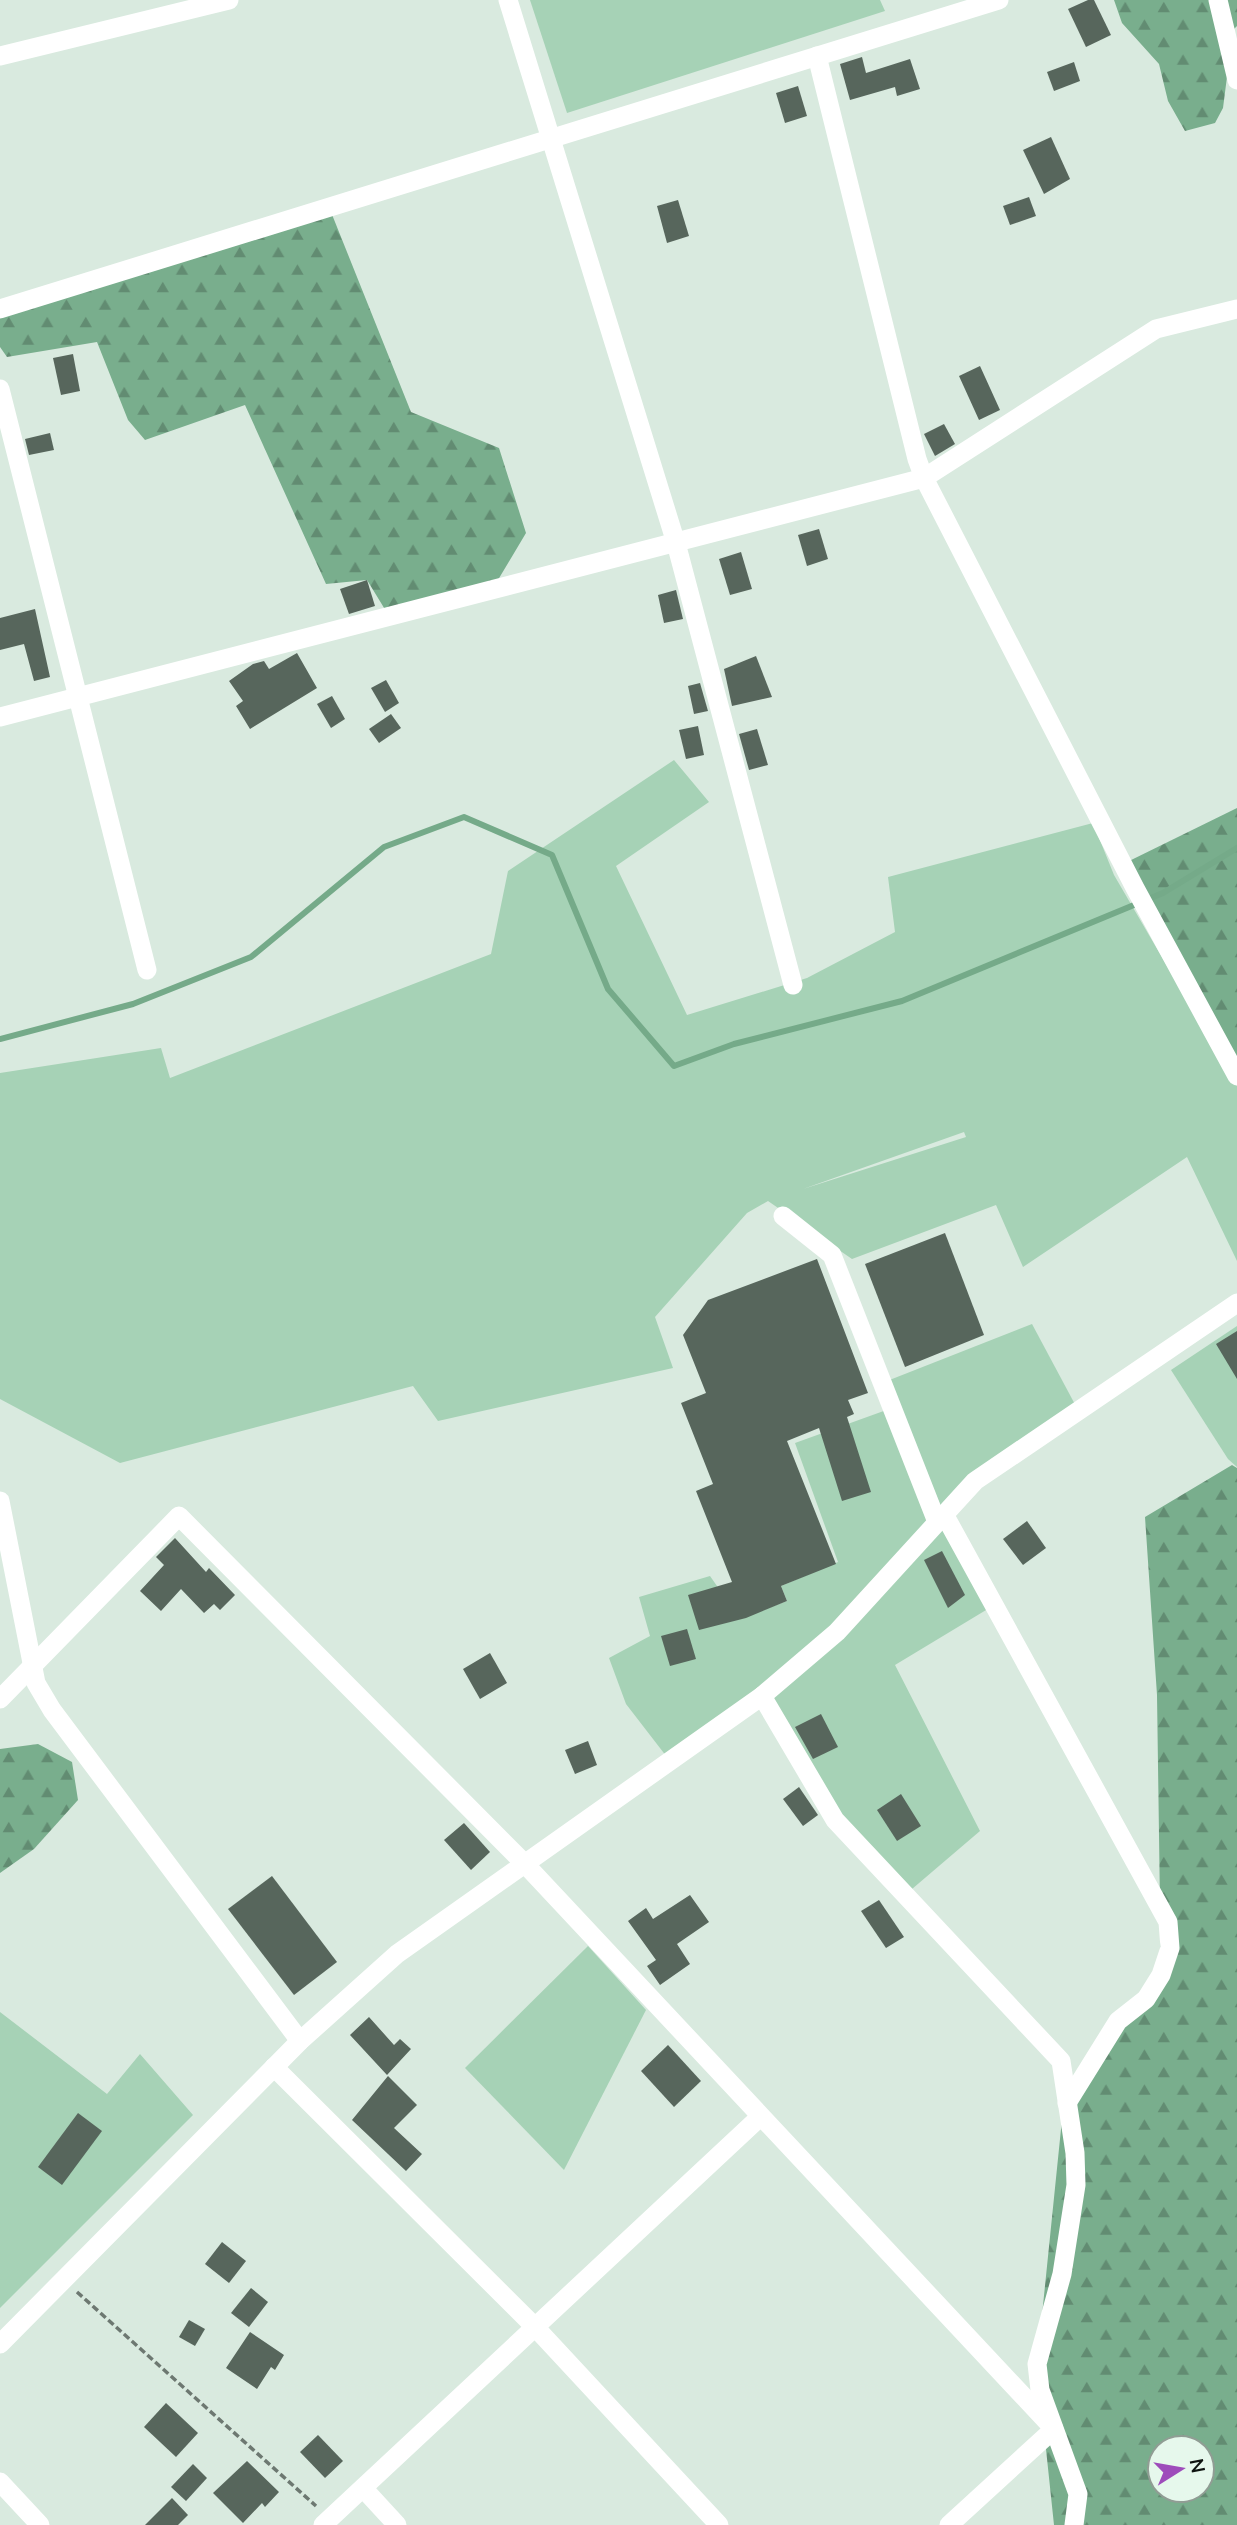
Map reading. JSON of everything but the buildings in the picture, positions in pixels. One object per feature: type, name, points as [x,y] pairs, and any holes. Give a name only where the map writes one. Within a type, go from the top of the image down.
[{"type":"street","points":[[0,56],[229,0]]},
{"type":"street","points":[[508,0],[676,543],[793,985]]},
{"type":"street","points":[[0,309],[999,0]]},
{"type":"street","points":[[1217,0],[1237,80]]},
{"type":"street","points":[[817,56],[917,459],[1135,888],[1237,1076]]},
{"type":"street","points":[[0,717],[925,478],[1156,329],[1237,309]]},
{"type":"street","points":[[0,389],[147,970]]},
{"type":"street","points":[[783,1216],[832,1255],[941,1518],[1168,1922],[1170,1948],[1161,1975],[1146,1999],[1118,2021],[1067,2103]]},
{"type":"street","points":[[0,2344],[300,2041],[397,1954],[762,1696],[837,1632],[975,1481],[1237,1303]]},
{"type":"street","points":[[0,1502],[36,1683],[52,1710],[300,2041]]},
{"type":"street","points":[[0,1699],[179,1516],[525,1864],[760,2118],[1055,2429]]},
{"type":"street","points":[[762,1696],[835,1820],[1060,2061],[1076,2185],[1062,2274],[1037,2364],[1040,2390],[1078,2494],[1073,2525]]},
{"type":"street","points":[[274,2067],[535,2327],[719,2525]]},
{"type":"street","points":[[326,2522],[760,2118]]},
{"type":"street","points":[[949,2525],[1055,2429]]},
{"type":"street","points":[[0,2482],[40,2525]]},
{"type":"street","points":[[363,2488],[397,2525]]},
{"type":"path","points":[[65,2281],[326,2522]]},
{"type":"green space","points":[[530,0],[880,0],[885,11],[567,113]]},
{"type":"green space","points":[[1114,0],[1237,0],[1237,26],[1233,30],[1223,108],[1215,123],[1185,131],[1168,101],[1159,64],[1122,23]]},
{"type":"green space","points":[[329,207],[411,412],[499,448],[526,533],[492,590],[389,616],[367,580],[326,584],[245,405],[145,440],[128,420],[97,342],[7,357],[0,347],[0,309]]},
{"type":"green space","points":[[674,760],[709,802],[616,866],[687,1015],[807,978],[895,932],[888,877],[1093,823],[1114,875],[1237,1086],[1237,1261],[1187,1157],[1023,1267],[996,1205],[852,1259],[768,1201],[747,1213],[655,1317],[673,1368],[438,1421],[413,1386],[120,1463],[0,1399],[0,1073],[161,1048],[170,1078],[491,954],[508,871]],"holes":[[[964,1132],[966,1137],[803,1189]]]},
{"type":"green space","points":[[1237,808],[1237,1076],[1123,864]]},
{"type":"green space","points":[[1032,1324],[1078,1410],[944,1514],[887,1381]]},
{"type":"green space","points":[[1237,1326],[1237,1467],[1228,1459],[1171,1370]]},
{"type":"green space","points":[[892,1408],[937,1522],[1001,1601],[895,1665],[980,1831],[905,1895],[835,1820],[766,1703],[812,1648],[670,1761],[626,1704],[609,1658],[650,1636],[639,1597],[710,1576],[740,1619],[787,1601],[781,1586],[838,1562],[795,1443]]},
{"type":"green space","points":[[1232,1465],[1237,1468],[1237,2525],[1054,2525],[1037,2364],[1065,2090],[1161,1975],[1157,1695],[1145,1517]]},
{"type":"green space","points":[[38,1744],[72,1762],[78,1800],[34,1849],[0,1873],[0,1749]]},
{"type":"green space","points":[[588,1946],[646,2010],[564,2170],[465,2068]]},
{"type":"green space","points":[[0,2012],[107,2094],[140,2054],[193,2115],[0,2308]]},
{"type":"waterway","points":[[0,1039],[133,1004],[251,957],[384,847],[464,817],[552,855],[608,989],[674,1066],[734,1044],[902,1001],[1163,893],[1237,848]]}]
